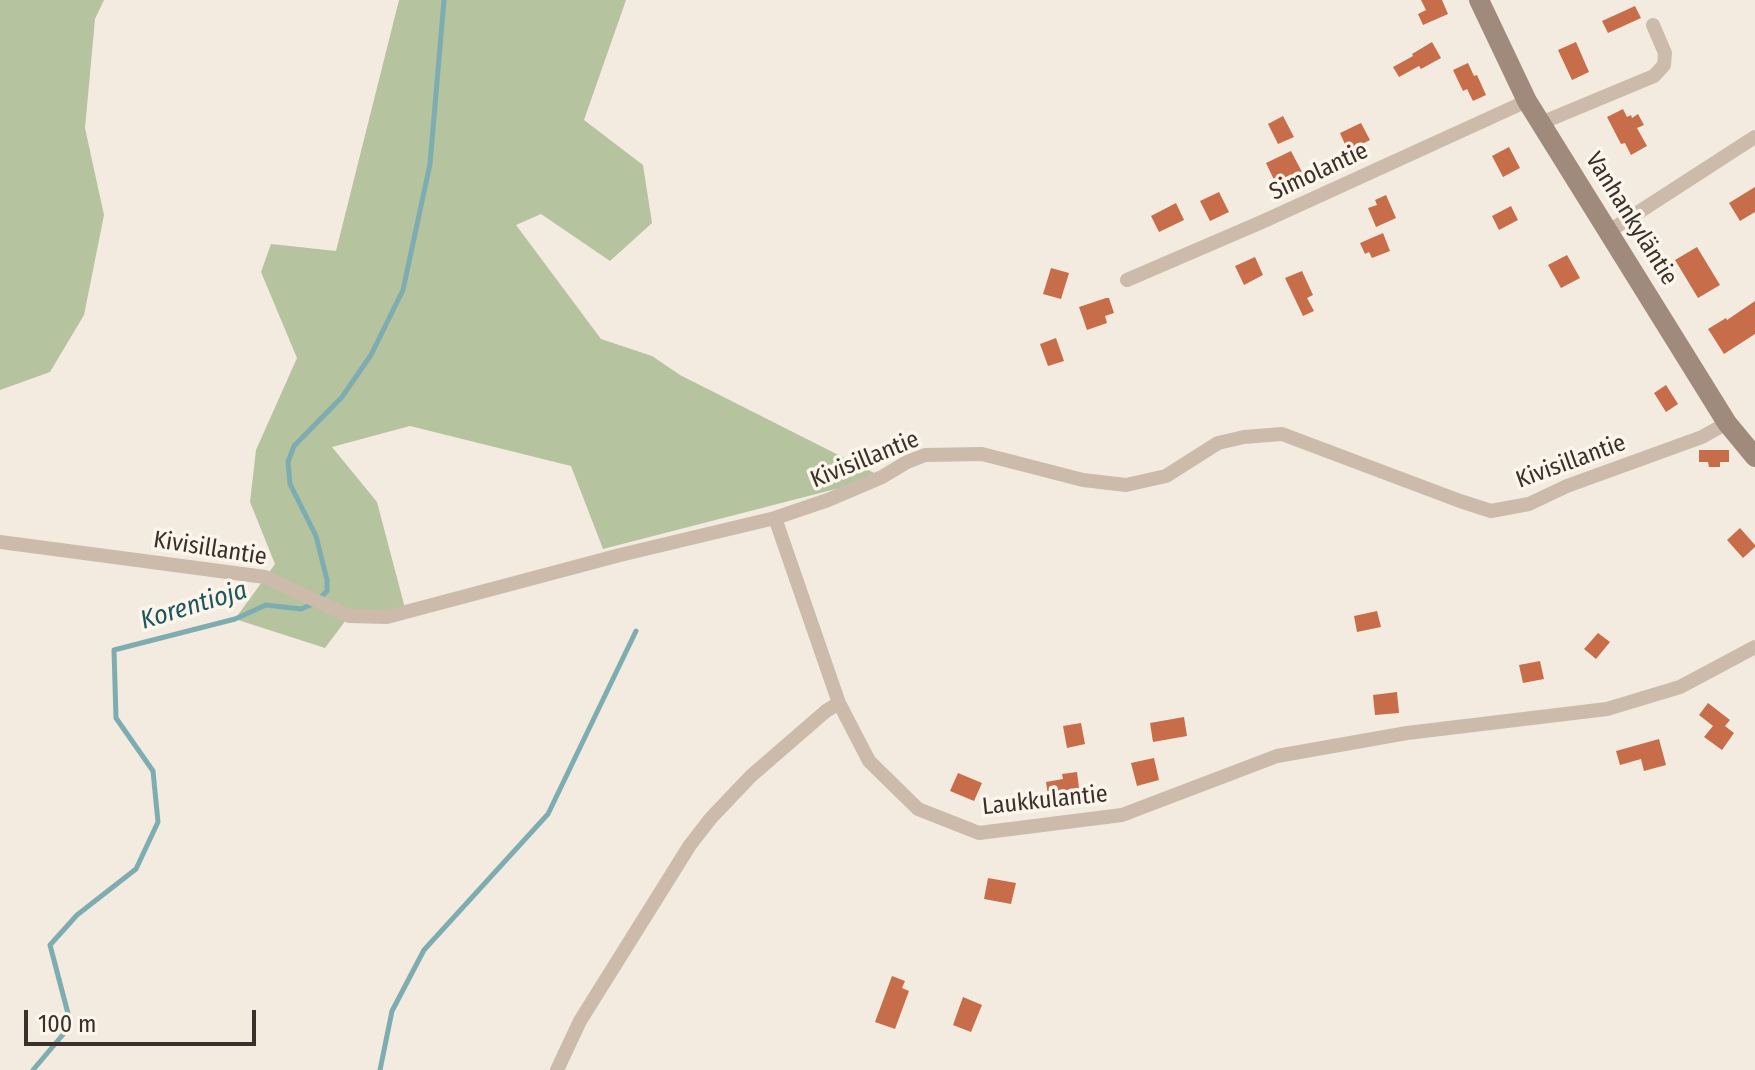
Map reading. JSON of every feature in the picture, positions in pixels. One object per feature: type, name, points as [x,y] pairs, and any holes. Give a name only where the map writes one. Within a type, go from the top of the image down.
[{"type":"street","name":"Vanhankyläntie","points":[[1479,0],[1527,101],[1727,423],[1755,457]]},
{"type":"street","points":[[1541,123],[1654,76],[1664,65],[1665,53],[1653,25]]},
{"type":"street","name":"Simolantie","points":[[1127,280],[1527,101]]},
{"type":"street","points":[[1608,232],[1755,137]]},
{"type":"street","name":"Kivisillantie","points":[[0,542],[265,577],[349,616],[387,617],[620,555],[775,518],[828,500],[925,455],[982,454],[1083,480],[1126,485],[1166,476],[1218,443],[1282,434],[1491,511],[1529,504],[1567,486],[1702,437],[1727,423]]},
{"type":"street","name":"Laukkulantie","points":[[775,518],[839,703],[869,761],[918,809],[979,833],[1122,815],[1277,756],[1407,733],[1607,709],[1680,687],[1755,647]]},
{"type":"street","points":[[557,1070],[580,1021],[690,845],[751,776],[839,703]]},
{"type":"green space","points":[[0,0],[104,0],[95,19],[85,128],[104,215],[84,315],[50,372],[0,390]]},
{"type":"green space","points":[[399,0],[626,0],[584,120],[643,165],[652,223],[610,261],[541,214],[516,225],[601,339],[652,356],[680,375],[882,477],[603,549],[571,466],[410,426],[332,447],[377,502],[406,612],[349,616],[325,648],[235,619],[275,564],[250,502],[256,450],[297,358],[261,272],[271,244],[336,251]]},
{"type":"building","points":[[1421,0],[1442,0],[1448,14],[1423,25],[1418,14],[1426,10]]},
{"type":"building","points":[[1635,6],[1641,18],[1608,33],[1602,21]]},
{"type":"building","points":[[1432,42],[1441,58],[1399,77],[1393,67]]},
{"type":"building","points":[[1576,42],[1589,72],[1572,80],[1558,50]]},
{"type":"building","points":[[1468,63],[1486,95],[1473,101],[1467,89],[1463,91],[1453,70]]},
{"type":"building","points":[[1623,109],[1627,117],[1638,114],[1644,125],[1637,128],[1647,146],[1631,155],[1625,143],[1621,144],[1607,117]]},
{"type":"building","points":[[1283,116],[1294,137],[1278,144],[1268,124]]},
{"type":"building","points":[[1361,123],[1370,140],[1348,151],[1340,133]]},
{"type":"building","points":[[1509,147],[1520,168],[1503,177],[1492,156]]},
{"type":"building","points":[[1291,151],[1303,174],[1277,186],[1266,163]]},
{"type":"building","points":[[1755,187],[1755,212],[1740,221],[1729,203]]},
{"type":"building","points":[[1219,192],[1229,212],[1210,221],[1200,201]]},
{"type":"building","points":[[1386,195],[1396,218],[1376,227],[1368,208],[1377,205],[1375,200]]},
{"type":"building","points":[[1176,203],[1184,220],[1159,232],[1151,216]]},
{"type":"building","points":[[1511,206],[1518,220],[1499,230],[1492,216]]},
{"type":"building","points":[[1383,233],[1390,251],[1372,258],[1369,252],[1365,254],[1360,243]]},
{"type":"building","points":[[1697,247],[1720,285],[1698,298],[1675,260]]},
{"type":"building","points":[[1567,255],[1580,278],[1561,288],[1548,265]]},
{"type":"building","points":[[1255,257],[1263,275],[1244,285],[1235,266]]},
{"type":"building","points":[[1051,268],[1069,273],[1061,299],[1043,294]]},
{"type":"building","points":[[1302,271],[1313,295],[1307,298],[1314,311],[1303,316],[1285,278]]},
{"type":"building","points":[[1109,298],[1114,313],[1105,316],[1107,323],[1087,330],[1079,307]]},
{"type":"building","points":[[1755,301],[1755,334],[1724,354],[1708,329]]},
{"type":"building","points":[[1056,338],[1064,361],[1048,366],[1040,344]]},
{"type":"building","points":[[1666,385],[1678,404],[1666,412],[1654,393]]},
{"type":"building","points":[[1699,450],[1729,450],[1729,462],[1720,462],[1720,467],[1709,467],[1708,462],[1699,462]]},
{"type":"building","points":[[1740,528],[1755,545],[1743,558],[1727,540]]},
{"type":"building","points":[[1377,611],[1381,627],[1357,632],[1354,616]]},
{"type":"building","points":[[1598,633],[1610,642],[1596,659],[1584,649]]},
{"type":"building","points":[[1540,661],[1544,679],[1523,683],[1519,665]]},
{"type":"building","points":[[1397,692],[1399,713],[1375,715],[1373,695]]},
{"type":"building","points":[[1708,703],[1730,720],[1725,726],[1734,733],[1722,750],[1704,737],[1713,726],[1699,715]]},
{"type":"building","points":[[1184,717],[1187,736],[1153,742],[1150,723]]},
{"type":"building","points":[[1081,723],[1085,744],[1067,748],[1063,726]]},
{"type":"building","points":[[1659,739],[1666,765],[1644,771],[1641,759],[1620,765],[1616,751]]},
{"type":"building","points":[[1154,758],[1159,780],[1137,786],[1131,763]]},
{"type":"building","points":[[1077,772],[1079,788],[1074,789],[1075,798],[1049,802],[1046,782],[1063,779],[1062,774]]},
{"type":"building","points":[[958,773],[982,783],[974,801],[950,791]]},
{"type":"building","points":[[988,878],[1016,883],[1011,904],[984,899]]},
{"type":"building","points":[[892,976],[905,981],[902,988],[909,991],[895,1029],[875,1022]]},
{"type":"building","points":[[963,997],[982,1005],[971,1032],[953,1025]]},
{"type":"waterway","name":"Korentioja","points":[[33,1070],[71,1025],[50,945],[77,915],[136,869],[158,822],[153,771],[116,718],[114,650],[235,619],[266,605],[301,609],[315,603],[327,591],[316,536],[290,484],[288,462],[294,446],[342,397],[371,355],[403,290],[430,164],[444,0]]},
{"type":"waterway","points":[[380,1070],[392,1011],[424,950],[548,814],[636,631]]}]
